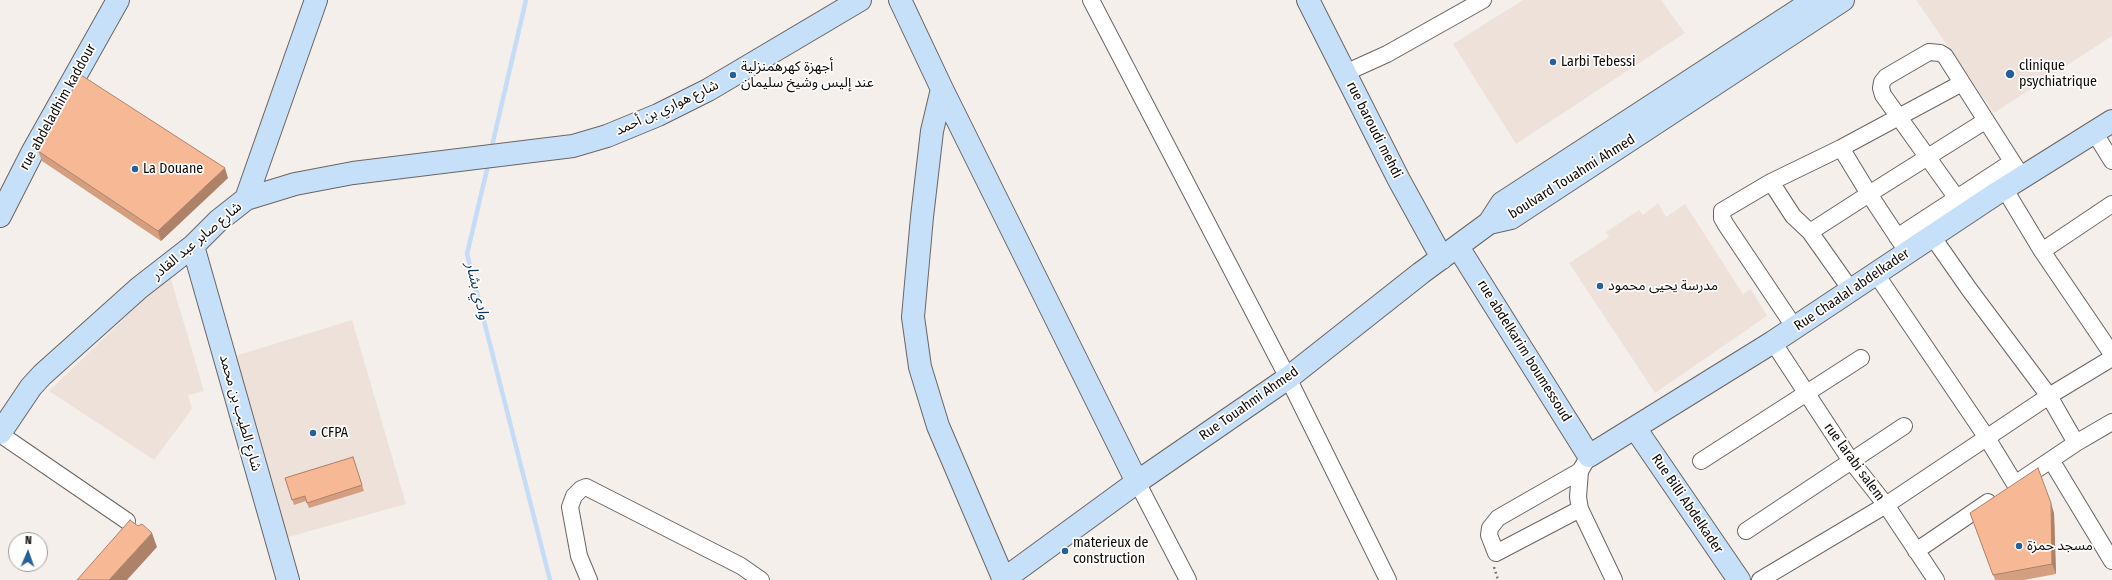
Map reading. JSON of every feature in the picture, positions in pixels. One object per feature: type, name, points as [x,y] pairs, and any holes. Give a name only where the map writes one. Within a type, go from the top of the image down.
[{"type":"street","name":"rue abdeladhim kaddour","points":[[0,216],[32,153],[118,0]]},
{"type":"street","points":[[246,199],[316,0]]},
{"type":"street","name":"شارع هواري بن أحمد","points":[[573,146],[607,136],[702,93],[860,0]]},
{"type":"street","points":[[900,0],[942,89],[1137,482],[1188,580]]},
{"type":"street","name":"rue baroudi mehdi","points":[[1308,0],[1400,180],[1450,252]]},
{"type":"street","points":[[1346,73],[1387,54],[1483,0]]},
{"type":"street","name":"boulvard Touahmi Ahmed","points":[[1489,223],[1502,203],[1814,0]]},
{"type":"street","name":"boulvard Touahmi Ahmed","points":[[1489,223],[1511,218],[1843,0]]},
{"type":"street","points":[[1097,2],[1288,378],[1388,580]]},
{"type":"street","points":[[1956,197],[1883,95],[1882,82],[1886,77],[1921,56],[1934,52],[1945,56],[1985,121],[2013,176],[2042,250],[2112,354]]},
{"type":"street","points":[[1795,328],[1768,279],[1726,225],[1722,214],[1724,209],[1771,182],[1841,148],[1962,83]]},
{"type":"street","points":[[942,89],[932,131],[922,217],[913,318],[920,366],[938,426],[1004,580]]},
{"type":"street","points":[[1810,232],[1985,121]]},
{"type":"street","points":[[2103,127],[2112,161]]},
{"type":"street","name":"Rue Chaalal abdelkader","points":[[1585,463],[1635,428],[1795,328],[1876,274],[1902,245],[1932,236],[2013,176],[2103,127]]},
{"type":"street","name":"شارع صابر عبد القادر","points":[[0,433],[31,387],[42,375],[139,288],[193,246],[218,220],[246,199],[295,184],[353,173],[573,146]]},
{"type":"street","points":[[1841,148],[1902,245],[1956,197],[2013,176]]},
{"type":"street","points":[[1771,182],[1794,216],[1810,232],[1851,290]]},
{"type":"street","points":[[2042,250],[2112,204]]},
{"type":"street","name":"Rue Touahmi Ahmed","points":[[1004,580],[1137,482],[1288,378],[1489,223]]},
{"type":"street","points":[[1932,236],[1969,289],[2049,396],[2076,443]]},
{"type":"street","name":"شارع الطيب بن محمد","points":[[193,246],[288,580]]},
{"type":"street","name":"rue abdelkarim boumessoud","points":[[1450,252],[1585,463]]},
{"type":"street","points":[[1876,274],[1987,438],[2015,484]]},
{"type":"street","name":"rue larabi salem","points":[[1773,342],[1851,461],[1886,505],[1936,580]]},
{"type":"street","points":[[1701,460],[1861,358]]},
{"type":"street","points":[[1760,580],[1886,505],[2049,396],[2112,358]]},
{"type":"street","points":[[1916,551],[2076,443],[2112,422]]},
{"type":"street","points":[[1746,531],[1904,426]]},
{"type":"street","name":"Rue Billi Abdelkader","points":[[1635,428],[1739,580]]},
{"type":"street","points":[[0,433],[127,521]]},
{"type":"street","points":[[2051,460],[2099,542],[2112,561]]},
{"type":"street","points":[[1580,509],[1496,553],[1490,540],[1490,528],[1498,518],[1585,463]]},
{"type":"street","points":[[1585,463],[1578,497],[1580,509],[1614,580]]},
{"type":"street","points":[[589,580],[579,556],[570,507],[574,496],[581,489],[586,487],[741,566],[761,580]]},
{"type":"shaded area","name":"Larbi Tebessi","points":[[1523,0],[1661,0],[1685,33],[1516,144],[1453,44]]},
{"type":"shaded area","name":"clinique psychiatrique","points":[[1916,0],[2112,0],[2112,36],[1994,113]]},
{"type":"shaded area","points":[[1658,203],[1666,217],[1685,204],[1743,294],[1751,289],[1767,316],[1655,393],[1569,263],[1609,237],[1606,232],[1639,210],[1643,215]]},
{"type":"shaded area","points":[[168,276],[170,276],[204,391],[188,395],[192,409],[154,460],[49,391]]},
{"type":"shaded area","name":"CFPA","points":[[352,320],[406,504],[271,542],[219,361]]},
{"type":"building","name":"La Douane","points":[[81,75],[225,168],[158,231],[38,151]]},
{"type":"building","points":[[353,457],[362,485],[307,503],[305,496],[292,500],[285,478]]},
{"type":"building","name":"مسجد حمزة","points":[[2038,468],[2051,503],[2052,564],[1993,575],[1970,513]]},
{"type":"building","points":[[130,520],[138,526],[142,524],[152,533],[109,580],[77,580]]},
{"type":"waterway","name":"وادي بشار","points":[[491,150],[526,0]]},
{"type":"waterway","name":"وادي بشار","points":[[489,161],[467,254],[550,580]]},
{"type":"place","name":"Larbi Tebessi","points":[[1553,62]]},
{"type":"place","name":"clinique psychiatrique","points":[[2010,74]]},
{"type":"place","name":"أجهزة كهرهمنزلية عند إليس وشيخ سليمان","points":[[733,75]]},
{"type":"place","name":"La Douane","points":[[135,169]]},
{"type":"place","name":"مدرسة يحيى محمود","points":[[1600,286]]},
{"type":"place","name":"CFPA","points":[[313,433]]},
{"type":"place","name":"مسجد حمزة","points":[[2019,546]]},
{"type":"place","name":"materieux de construction","points":[[1065,551]]}]
